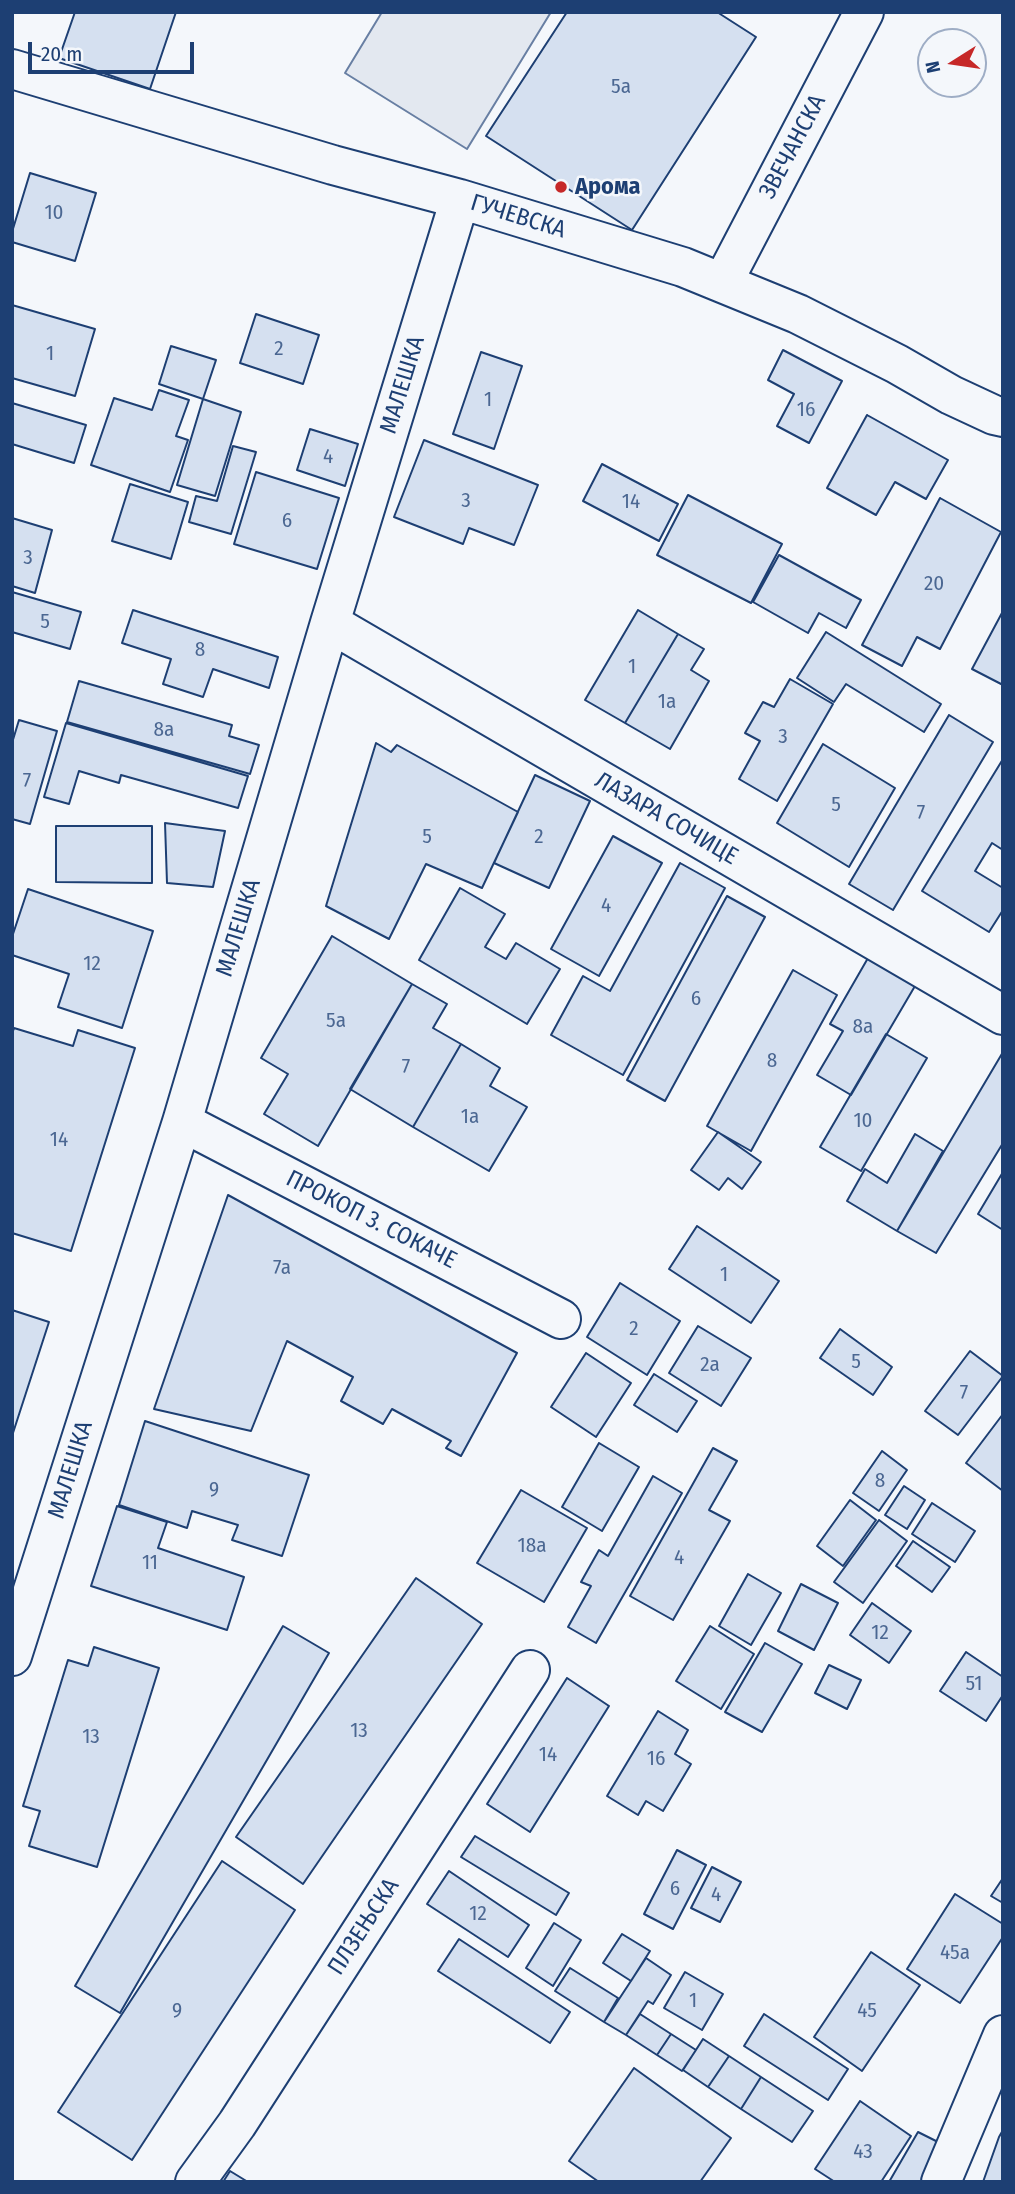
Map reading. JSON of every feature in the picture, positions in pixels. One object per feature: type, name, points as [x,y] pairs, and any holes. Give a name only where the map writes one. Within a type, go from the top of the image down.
[{"type":"street","name":"ЗВЕЧАНСКА","points":[[723,282],[864,12]]},
{"type":"street","name":"ГУЧЕВСКА","points":[[12,69],[333,165],[460,199],[723,282],[798,314],[897,364],[951,396],[1003,417]]},
{"type":"street","name":"МАЛЕШКА","points":[[12,1656],[181,1122],[460,199]]},
{"type":"street","name":"ЛАЗАРА СОЧИЦЕ","points":[[330,623],[1003,1015]]},
{"type":"street","name":"ПРОКОП 3. СОКАЧЕ","points":[[181,1122],[561,1319]]},
{"type":"street","name":"ПЛЗЕЊСКА","points":[[195,2182],[237,2124],[530,1670]]},
{"type":"street","points":[[942,2182],[1003,2035]]},
{"type":"shaded area","points":[[382,12],[551,12],[467,149],[345,73]]},
{"type":"building","points":[[75,12],[176,12],[150,89],[59,58]]},
{"type":"building","points":[[567,12],[717,12],[756,37],[632,230],[486,136]]},
{"type":"building","points":[[30,173],[96,193],[75,261],[12,242],[12,232]]},
{"type":"building","points":[[12,305],[95,329],[75,396],[12,378]]},
{"type":"building","points":[[256,314],[319,335],[303,384],[240,363]]},
{"type":"building","points":[[171,346],[216,360],[203,399],[159,384]]},
{"type":"building","points":[[783,350],[842,381],[809,443],[777,426],[794,394],[768,380]]},
{"type":"building","points":[[481,352],[522,366],[494,449],[453,434]]},
{"type":"building","points":[[159,390],[189,400],[176,436],[188,440],[170,492],[91,465],[114,398],[152,410]]},
{"type":"building","points":[[203,399],[241,412],[215,496],[177,485]]},
{"type":"building","points":[[12,403],[86,425],[74,463],[12,444]]},
{"type":"building","points":[[867,415],[948,460],[926,499],[895,482],[876,515],[827,488]]},
{"type":"building","points":[[310,429],[358,444],[345,486],[297,470]]},
{"type":"building","points":[[424,440],[538,485],[514,545],[469,528],[463,544],[394,517]]},
{"type":"building","points":[[233,446],[256,452],[231,534],[189,522],[196,496],[217,501]]},
{"type":"building","points":[[602,464],[678,504],[659,541],[583,501]]},
{"type":"building","points":[[256,472],[339,498],[317,569],[234,544]]},
{"type":"building","points":[[130,484],[188,502],[171,559],[112,541]]},
{"type":"building","points":[[688,495],[782,544],[751,603],[657,555]]},
{"type":"building","points":[[940,498],[1001,532],[940,649],[917,637],[902,666],[862,645]]},
{"type":"building","points":[[12,518],[52,530],[35,593],[12,586]]},
{"type":"building","points":[[779,555],[861,600],[846,628],[819,613],[808,633],[753,602]]},
{"type":"building","points":[[12,592],[81,612],[70,649],[12,632]]},
{"type":"building","points":[[133,610],[278,657],[269,688],[213,669],[203,697],[163,684],[171,659],[122,643]]},
{"type":"building","points":[[638,610],[678,634],[625,723],[585,700]]},
{"type":"building","points":[[1003,611],[1003,685],[972,669]]},
{"type":"building","points":[[826,632],[941,704],[924,732],[846,684],[834,702],[797,678]]},
{"type":"building","points":[[678,634],[704,649],[691,670],[709,681],[670,749],[625,723]]},
{"type":"building","points":[[790,679],[833,704],[777,801],[739,779],[760,741],[745,733],[763,702],[774,707]]},
{"type":"building","points":[[79,681],[232,725],[229,736],[259,745],[250,774],[67,722]]},
{"type":"building","points":[[949,715],[993,742],[893,910],[849,884]]},
{"type":"building","points":[[19,720],[57,731],[30,824],[12,819],[12,743]]},
{"type":"building","points":[[66,723],[248,776],[238,808],[121,775],[119,783],[79,771],[69,804],[44,797]]},
{"type":"building","points":[[376,743],[391,752],[397,745],[518,812],[482,888],[426,864],[389,939],[326,906]]},
{"type":"building","points":[[823,744],[895,788],[849,867],[777,823]]},
{"type":"building","points":[[1003,759],[1003,850],[992,843],[975,871],[1003,888],[1003,910],[989,932],[922,891]]},
{"type":"building","points":[[535,775],[590,801],[549,888],[494,863]]},
{"type":"building","points":[[165,823],[225,831],[213,887],[167,883]]},
{"type":"building","points":[[56,826],[152,826],[152,883],[56,882]]},
{"type":"building","points":[[613,836],[662,863],[599,976],[551,949]]},
{"type":"building","points":[[680,863],[725,888],[623,1075],[551,1035],[583,976],[610,991]]},
{"type":"building","points":[[460,888],[505,914],[485,947],[506,959],[516,943],[560,969],[527,1024],[419,960]]},
{"type":"building","points":[[28,889],[153,931],[122,1028],[58,1007],[69,974],[12,955],[12,937]]},
{"type":"building","points":[[727,896],[765,917],[665,1101],[627,1080]]},
{"type":"building","points":[[332,936],[412,984],[318,1146],[264,1114],[288,1074],[261,1058]]},
{"type":"building","points":[[868,958],[915,986],[851,1095],[817,1075],[843,1031],[830,1024]]},
{"type":"building","points":[[793,970],[837,995],[751,1151],[707,1126]]},
{"type":"building","points":[[412,984],[447,1004],[433,1028],[461,1044],[413,1127],[350,1089]]},
{"type":"building","points":[[14,1028],[73,1046],[78,1030],[135,1048],[71,1251],[12,1233]]},
{"type":"building","points":[[886,1034],[927,1058],[861,1171],[820,1147]]},
{"type":"building","points":[[461,1044],[500,1068],[490,1086],[527,1107],[489,1171],[413,1127]]},
{"type":"building","points":[[1003,1052],[1003,1143],[936,1253],[897,1231]]},
{"type":"building","points":[[718,1132],[761,1162],[742,1189],[728,1178],[719,1190],[691,1170]]},
{"type":"building","points":[[915,1134],[943,1151],[897,1231],[847,1201],[865,1169],[887,1183]]},
{"type":"building","points":[[1003,1172],[1003,1230],[978,1214]]},
{"type":"building","points":[[228,1195],[517,1353],[461,1456],[446,1448],[451,1441],[392,1409],[383,1424],[341,1401],[353,1377],[287,1341],[251,1431],[154,1409]]},
{"type":"building","points":[[697,1226],[779,1281],[751,1323],[669,1269]]},
{"type":"building","points":[[620,1283],[680,1321],[647,1375],[587,1337]]},
{"type":"building","points":[[12,1310],[49,1322],[12,1436]]},
{"type":"building","points":[[698,1326],[751,1358],[721,1406],[669,1373]]},
{"type":"building","points":[[840,1329],[892,1367],[873,1395],[820,1358]]},
{"type":"building","points":[[970,1351],[1003,1376],[958,1435],[925,1411]]},
{"type":"building","points":[[586,1353],[631,1383],[596,1437],[551,1407]]},
{"type":"building","points":[[654,1374],[697,1401],[677,1432],[634,1405]]},
{"type":"building","points":[[1003,1414],[1003,1491],[966,1463]]},
{"type":"building","points":[[145,1421],[309,1475],[282,1556],[232,1540],[238,1525],[192,1511],[187,1528],[119,1505]]},
{"type":"building","points":[[599,1443],[639,1467],[602,1531],[562,1507]]},
{"type":"building","points":[[713,1448],[737,1461],[709,1510],[730,1521],[673,1620],[630,1596]]},
{"type":"building","points":[[882,1451],[907,1470],[879,1511],[853,1493]]},
{"type":"building","points":[[653,1476],[682,1493],[596,1643],[568,1627],[591,1586],[581,1582],[599,1550],[608,1556]]},
{"type":"building","points":[[904,1486],[925,1500],[907,1529],[885,1515]]},
{"type":"building","points":[[521,1490],[587,1528],[544,1602],[477,1563]]},
{"type":"building","points":[[850,1500],[876,1520],[843,1566],[817,1546]]},
{"type":"building","points":[[932,1503],[975,1531],[955,1562],[912,1534]]},
{"type":"building","points":[[117,1506],[167,1522],[158,1548],[244,1577],[227,1630],[91,1586]]},
{"type":"building","points":[[879,1520],[907,1541],[863,1603],[834,1582]]},
{"type":"building","points":[[913,1541],[950,1567],[932,1592],[896,1566]]},
{"type":"building","points":[[748,1574],[781,1593],[751,1645],[719,1626]]},
{"type":"building","points":[[416,1578],[482,1624],[303,1884],[236,1837]]},
{"type":"building","points":[[801,1584],[838,1603],[814,1650],[778,1631]]},
{"type":"building","points":[[872,1603],[911,1631],[889,1663],[850,1635]]},
{"type":"building","points":[[283,1626],[329,1653],[120,2013],[75,1986]]},
{"type":"building","points":[[710,1626],[754,1654],[721,1709],[676,1681]]},
{"type":"building","points":[[765,1643],[802,1664],[762,1732],[725,1712]]},
{"type":"building","points":[[94,1647],[159,1668],[97,1867],[29,1846],[40,1811],[23,1806],[68,1660],[88,1666]]},
{"type":"building","points":[[966,1652],[1003,1677],[1003,1695],[986,1721],[940,1691]]},
{"type":"building","points":[[829,1665],[861,1680],[847,1709],[815,1693]]},
{"type":"building","points":[[567,1678],[609,1706],[530,1832],[487,1804]]},
{"type":"building","points":[[658,1711],[688,1730],[675,1754],[691,1764],[663,1811],[646,1801],[638,1815],[607,1796]]},
{"type":"building","points":[[475,1836],[569,1893],[556,1915],[461,1857]]},
{"type":"building","points":[[677,1850],[706,1865],[673,1929],[644,1914]]},
{"type":"building","points":[[222,1861],[295,1910],[132,2160],[58,2112]]},
{"type":"building","points":[[712,1867],[741,1882],[720,1922],[691,1908]]},
{"type":"building","points":[[449,1871],[529,1925],[508,1957],[427,1904]]},
{"type":"building","points":[[1003,1878],[1003,1903],[991,1896]]},
{"type":"building","points":[[955,1894],[1003,1924],[1003,1937],[960,2003],[907,1969]]},
{"type":"building","points":[[554,1923],[581,1940],[553,1986],[526,1968]]},
{"type":"building","points":[[622,1934],[650,1951],[631,1981],[603,1963]]},
{"type":"building","points":[[459,1939],[570,2012],[550,2043],[438,1971]]},
{"type":"building","points":[[871,1952],[920,1985],[862,2071],[814,2037]]},
{"type":"building","points":[[646,1958],[671,1975],[653,2004],[648,2001],[626,2035],[604,2022]]},
{"type":"building","points":[[570,1968],[618,1998],[604,2022],[555,1991]]},
{"type":"building","points":[[685,1972],[723,1994],[702,2030],[664,2008]]},
{"type":"building","points":[[640,2014],[671,2034],[657,2055],[626,2035]]},
{"type":"building","points":[[764,2014],[848,2069],[828,2100],[744,2046]]},
{"type":"building","points":[[671,2034],[696,2050],[682,2071],[657,2055]]},
{"type":"building","points":[[703,2039],[729,2056],[708,2087],[683,2070]]},
{"type":"building","points":[[729,2056],[761,2077],[741,2109],[708,2087]]},
{"type":"building","points":[[634,2068],[731,2138],[700,2182],[599,2182],[569,2161]]},
{"type":"building","points":[[761,2077],[813,2111],[792,2142],[741,2109]]},
{"type":"building","points":[[860,2101],[911,2136],[881,2182],[835,2182],[815,2169]]},
{"type":"building","points":[[1003,2130],[1003,2182],[983,2182],[999,2137]]},
{"type":"building","points":[[918,2132],[950,2148],[933,2182],[889,2182]]},
{"type":"building","points":[[230,2171],[248,2182],[223,2182]]},
{"type":"place","name":"Арома","points":[[561,187]]}]
